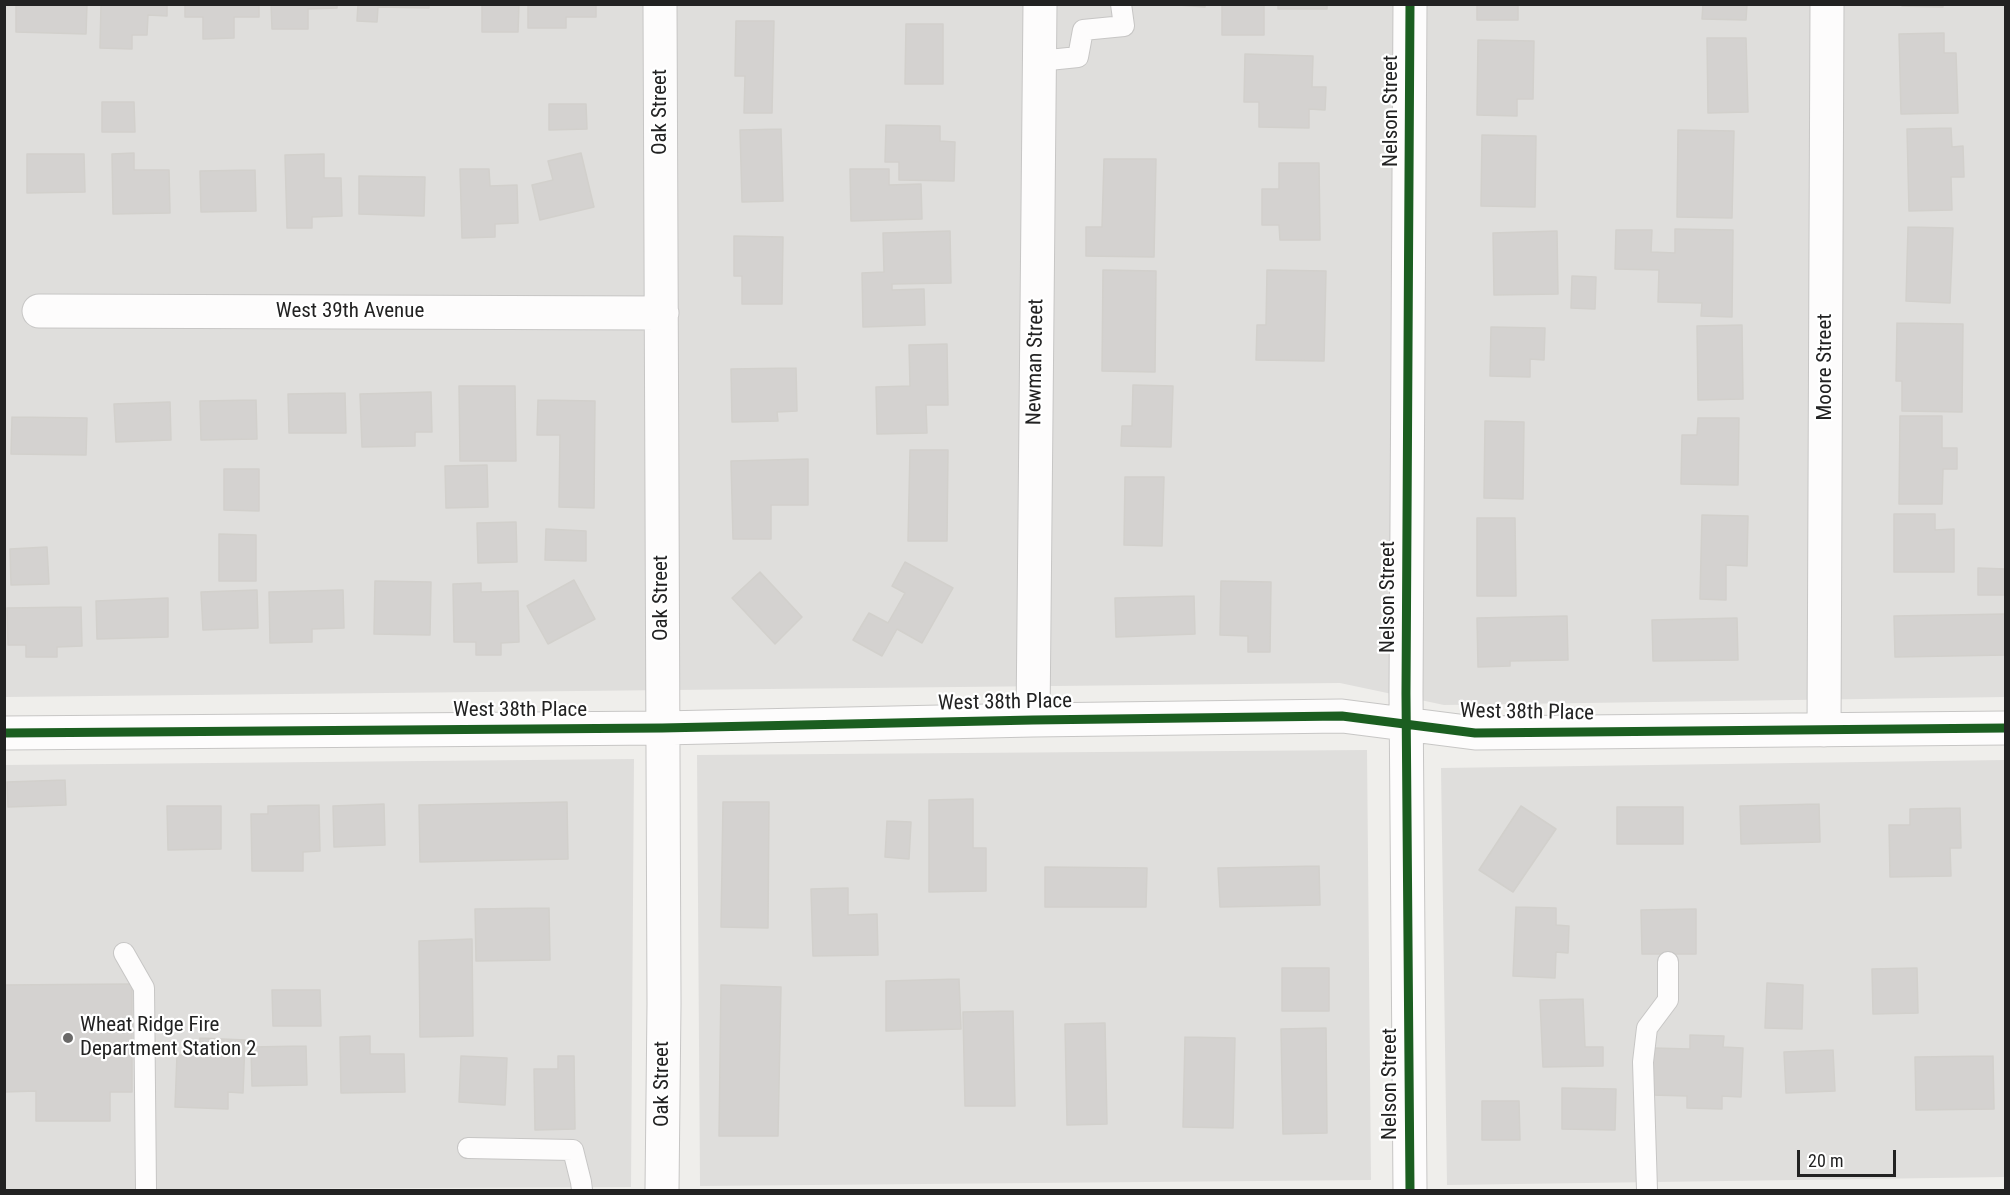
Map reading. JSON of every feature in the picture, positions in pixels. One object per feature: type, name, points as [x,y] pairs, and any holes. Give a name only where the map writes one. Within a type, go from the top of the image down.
[{"type":"street","name":"Oak Street","points":[[660,4],[664,1004],[662,1191]]},
{"type":"street","name":"Newman Street","points":[[1033,720],[1040,4]]},
{"type":"street","name":"Nelson Street","points":[[1410,4],[1406,724],[1410,1191]]},
{"type":"street","name":"Moore Street","points":[[1824,730],[1827,4]]},
{"type":"street","name":"West 39th Avenue","points":[[39,311],[662,313]]},
{"type":"street","name":"West 38th Place","points":[[4,733],[662,728],[1342,716],[1475,733],[2006,728]]},
{"type":"lane","points":[[1039,61],[1078,57],[1083,30],[1124,26],[1122,4]]},
{"type":"lane","points":[[124,953],[144,988],[146,1191]]},
{"type":"lane","points":[[1647,1191],[1643,1062],[1647,1028],[1668,1000],[1668,962]]},
{"type":"lane","points":[[468,1148],[573,1150],[582,1191]]},
{"type":"shaded area","points":[[4,5],[2005,5],[2005,697],[1444,705],[1340,683],[5,697]]},
{"type":"shaded area","points":[[1367,750],[1371,1180],[700,1186],[697,755]]},
{"type":"shaded area","points":[[634,759],[631,1187],[5,1190],[4,765]]},
{"type":"shaded area","points":[[2005,760],[2005,1177],[1447,1185],[1441,768]]},
{"type":"building","points":[[16,4],[87,4],[86,34],[16,32]]},
{"type":"building","points":[[101,4],[167,4],[167,16],[148,15],[147,35],[132,35],[132,49],[100,48]]},
{"type":"building","points":[[185,4],[259,4],[259,17],[234,17],[234,38],[203,39],[203,17],[185,17]]},
{"type":"building","points":[[271,4],[337,4],[337,8],[308,9],[308,29],[272,29]]},
{"type":"building","points":[[358,4],[429,4],[429,8],[378,7],[377,22],[357,21]]},
{"type":"building","points":[[482,4],[519,4],[518,32],[482,32]]},
{"type":"building","points":[[528,4],[596,4],[596,17],[566,17],[566,28],[528,28]]},
{"type":"building","points":[[1165,4],[1205,4],[1205,7]]},
{"type":"building","points":[[1222,4],[1264,4],[1264,35],[1222,35]]},
{"type":"building","points":[[1278,4],[1327,4],[1327,9],[1278,9]]},
{"type":"building","points":[[1477,4],[1518,4],[1518,20],[1477,20]]},
{"type":"building","points":[[1703,4],[1747,4],[1746,20],[1702,19]]},
{"type":"building","points":[[1902,4],[1943,4],[1943,7],[1902,6]]},
{"type":"building","points":[[736,21],[774,21],[772,113],[744,113],[745,76],[735,76]]},
{"type":"building","points":[[906,24],[943,24],[943,84],[905,84]]},
{"type":"building","points":[[1944,33],[1944,53],[1956,53],[1958,113],[1901,114],[1899,34]]},
{"type":"building","points":[[1707,38],[1746,38],[1748,112],[1708,113]]},
{"type":"building","points":[[1478,40],[1534,41],[1533,99],[1517,99],[1517,116],[1477,115]]},
{"type":"building","points":[[1245,54],[1313,56],[1312,87],[1326,87],[1325,110],[1309,109],[1309,128],[1259,127],[1259,102],[1244,102]]},
{"type":"building","points":[[102,102],[134,102],[135,132],[102,132]]},
{"type":"building","points":[[549,104],[586,104],[587,129],[549,130]]},
{"type":"building","points":[[886,125],[940,126],[940,141],[955,142],[954,181],[899,180],[899,162],[885,162]]},
{"type":"building","points":[[1951,128],[1952,147],[1963,146],[1964,177],[1951,177],[1952,210],[1909,211],[1907,129]]},
{"type":"building","points":[[781,129],[783,201],[742,202],[740,130]]},
{"type":"building","points":[[1678,130],[1734,131],[1732,218],[1677,217]]},
{"type":"building","points":[[1482,135],[1536,136],[1535,207],[1481,206]]},
{"type":"building","points":[[134,153],[134,170],[169,170],[170,213],[113,214],[112,154]]},
{"type":"building","points":[[581,153],[594,207],[540,220],[532,185],[553,180],[548,161]]},
{"type":"building","points":[[27,154],[84,154],[85,192],[27,193]]},
{"type":"building","points":[[324,154],[324,178],[341,178],[342,216],[312,217],[312,228],[287,228],[285,155]]},
{"type":"building","points":[[1104,159],[1156,159],[1154,257],[1086,256],[1086,227],[1102,227]]},
{"type":"building","points":[[1279,163],[1319,163],[1320,240],[1280,240],[1279,225],[1262,225],[1262,189],[1279,189]]},
{"type":"building","points":[[460,169],[489,169],[490,186],[517,185],[518,223],[495,224],[495,237],[462,238]]},
{"type":"building","points":[[850,169],[889,169],[889,185],[921,184],[922,219],[851,221]]},
{"type":"building","points":[[255,170],[256,211],[201,212],[200,171]]},
{"type":"building","points":[[359,176],[425,177],[424,216],[359,214]]},
{"type":"building","points":[[1908,227],[1953,228],[1950,303],[1906,301]]},
{"type":"building","points":[[1675,229],[1733,230],[1732,317],[1701,316],[1702,303],[1658,302],[1659,270],[1615,269],[1616,230],[1652,230],[1651,252],[1675,253]]},
{"type":"building","points":[[950,231],[951,283],[892,284],[892,290],[924,289],[925,325],[863,327],[862,273],[884,272],[883,233]]},
{"type":"building","points":[[1557,231],[1558,294],[1494,295],[1493,233]]},
{"type":"building","points":[[734,236],[783,237],[782,304],[742,304],[742,276],[734,276]]},
{"type":"building","points":[[1103,270],[1156,271],[1155,372],[1102,371]]},
{"type":"building","points":[[1267,270],[1326,271],[1324,361],[1256,360],[1257,325],[1266,325]]},
{"type":"building","points":[[1572,276],[1596,277],[1595,309],[1571,308]]},
{"type":"building","points":[[1897,323],[1963,324],[1962,412],[1902,411],[1902,381],[1896,381]]},
{"type":"building","points":[[1742,325],[1743,399],[1698,400],[1697,326]]},
{"type":"building","points":[[1491,327],[1545,328],[1544,360],[1530,359],[1530,377],[1490,376]]},
{"type":"building","points":[[947,344],[948,405],[926,405],[927,433],[877,434],[876,387],[910,386],[909,345]]},
{"type":"building","points":[[796,368],[797,411],[777,412],[778,421],[732,422],[731,369]]},
{"type":"building","points":[[1133,385],[1173,386],[1171,447],[1121,446],[1122,426],[1132,426]]},
{"type":"building","points":[[459,386],[515,386],[516,461],[460,461]]},
{"type":"building","points":[[431,392],[432,432],[415,432],[415,446],[362,447],[360,394]]},
{"type":"building","points":[[345,393],[346,433],[289,433],[288,394]]},
{"type":"building","points":[[256,400],[257,439],[201,440],[200,401]]},
{"type":"building","points":[[538,400],[595,401],[594,508],[559,507],[560,435],[537,435]]},
{"type":"building","points":[[170,402],[171,440],[116,442],[114,404]]},
{"type":"building","points":[[1900,416],[1942,416],[1942,448],[1957,448],[1957,469],[1943,469],[1942,504],[1899,504]]},
{"type":"building","points":[[12,417],[87,418],[86,455],[11,454]]},
{"type":"building","points":[[1698,418],[1739,418],[1738,485],[1681,484],[1682,435],[1697,435]]},
{"type":"building","points":[[1485,421],[1524,422],[1523,499],[1484,498]]},
{"type":"building","points":[[910,450],[948,450],[947,541],[908,541]]},
{"type":"building","points":[[808,459],[808,505],[771,505],[771,539],[733,539],[731,461]]},
{"type":"building","points":[[487,465],[488,507],[446,508],[445,466]]},
{"type":"building","points":[[224,469],[259,469],[259,511],[224,510]]},
{"type":"building","points":[[1125,477],[1164,477],[1162,546],[1124,545]]},
{"type":"building","points":[[1894,514],[1935,514],[1935,530],[1954,529],[1954,572],[1894,572]]},
{"type":"building","points":[[1702,515],[1748,516],[1747,566],[1726,565],[1726,600],[1700,599]]},
{"type":"building","points":[[1477,518],[1515,518],[1516,596],[1477,596]]},
{"type":"building","points":[[516,522],[517,562],[478,563],[477,523]]},
{"type":"building","points":[[546,529],[586,531],[586,561],[545,560]]},
{"type":"building","points":[[219,534],[256,535],[256,581],[219,581]]},
{"type":"building","points":[[47,547],[49,584],[11,585],[10,549]]},
{"type":"building","points":[[905,562],[953,588],[922,643],[897,629],[882,656],[853,640],[869,613],[888,623],[905,593],[892,586]]},
{"type":"building","points":[[1978,568],[2006,569],[2006,595],[1978,595]]},
{"type":"building","points":[[760,572],[802,617],[775,644],[732,598]]},
{"type":"building","points":[[574,580],[595,619],[548,644],[527,606]]},
{"type":"building","points":[[375,581],[431,582],[430,635],[374,634]]},
{"type":"building","points":[[1221,581],[1271,582],[1270,652],[1248,652],[1248,636],[1220,635]]},
{"type":"building","points":[[481,583],[481,592],[518,591],[519,642],[501,643],[501,655],[476,655],[476,642],[454,642],[453,584]]},
{"type":"building","points":[[257,590],[258,628],[203,630],[201,592]]},
{"type":"building","points":[[343,590],[344,628],[312,629],[312,642],[270,643],[269,592]]},
{"type":"building","points":[[1194,596],[1195,634],[1116,637],[1115,598]]},
{"type":"building","points":[[168,598],[168,637],[97,639],[96,601]]},
{"type":"building","points":[[81,607],[82,646],[57,647],[57,657],[26,657],[26,645],[8,645],[7,608]]},
{"type":"building","points":[[2006,614],[2006,655],[1895,657],[1894,616]]},
{"type":"building","points":[[1567,616],[1568,660],[1510,661],[1510,666],[1478,667],[1477,618]]},
{"type":"building","points":[[1737,618],[1738,660],[1653,661],[1652,620]]},
{"type":"building","points":[[65,780],[66,805],[8,807],[7,782]]},
{"type":"building","points":[[973,799],[973,848],[986,848],[986,891],[929,892],[929,800]]},
{"type":"building","points":[[567,802],[568,859],[420,862],[419,805]]},
{"type":"building","points":[[723,802],[769,802],[768,928],[721,927]]},
{"type":"building","points":[[384,804],[385,845],[334,847],[333,806]]},
{"type":"building","points":[[1819,804],[1820,842],[1741,844],[1740,806]]},
{"type":"building","points":[[319,805],[320,851],[303,852],[303,871],[252,871],[251,814],[268,814],[268,806]]},
{"type":"building","points":[[167,806],[221,806],[221,849],[168,850]]},
{"type":"building","points":[[1521,806],[1556,829],[1513,892],[1479,870]]},
{"type":"building","points":[[1617,807],[1683,807],[1683,844],[1617,844]]},
{"type":"building","points":[[1960,808],[1961,848],[1950,848],[1951,876],[1890,877],[1889,825],[1910,825],[1910,809]]},
{"type":"building","points":[[887,821],[911,822],[909,859],[885,857]]},
{"type":"building","points":[[1319,866],[1320,905],[1220,907],[1218,868]]},
{"type":"building","points":[[1045,867],[1147,868],[1146,907],[1045,907]]},
{"type":"building","points":[[848,888],[848,915],[877,914],[878,955],[813,956],[811,889]]},
{"type":"building","points":[[1516,907],[1556,908],[1556,925],[1569,926],[1568,953],[1556,952],[1555,978],[1513,976]]},
{"type":"building","points":[[549,908],[550,960],[476,961],[475,909]]},
{"type":"building","points":[[1696,909],[1696,954],[1642,954],[1641,910]]},
{"type":"building","points":[[472,939],[473,1036],[420,1037],[419,941]]},
{"type":"building","points":[[1282,968],[1329,968],[1329,1011],[1282,1011]]},
{"type":"building","points":[[1917,968],[1918,1013],[1873,1014],[1872,969]]},
{"type":"building","points":[[959,979],[961,1029],[886,1031],[886,981]]},
{"type":"building","points":[[1767,983],[1803,985],[1802,1029],[1765,1028]]},
{"type":"building","name":"Wheat Ridge Fire Department Station 2","points":[[132,984],[132,1092],[110,1092],[110,1121],[36,1121],[36,1091],[4,1092],[4,985]]},
{"type":"building","points":[[721,985],[781,987],[778,1136],[719,1136]]},
{"type":"building","points":[[272,990],[320,990],[321,1026],[273,1026]]},
{"type":"building","points":[[1583,999],[1585,1047],[1603,1047],[1603,1066],[1543,1067],[1540,1000]]},
{"type":"building","points":[[1013,1011],[1015,1106],[965,1106],[963,1012]]},
{"type":"building","points":[[1105,1023],[1107,1124],[1067,1125],[1065,1024]]},
{"type":"building","points":[[1326,1028],[1327,1133],[1283,1134],[1281,1029]]},
{"type":"building","points":[[1690,1035],[1724,1036],[1723,1047],[1743,1048],[1741,1097],[1722,1096],[1722,1109],[1687,1108],[1687,1096],[1652,1095],[1653,1048],[1690,1049]]},
{"type":"building","points":[[370,1036],[370,1054],[404,1054],[405,1092],[341,1093],[340,1037]]},
{"type":"building","points":[[1185,1037],[1235,1038],[1233,1128],[1183,1127]]},
{"type":"building","points":[[200,1038],[245,1040],[243,1093],[228,1092],[228,1109],[175,1107],[177,1055],[199,1056]]},
{"type":"building","points":[[306,1046],[307,1085],[252,1086],[251,1047]]},
{"type":"building","points":[[1833,1050],[1835,1091],[1786,1093],[1784,1052]]},
{"type":"building","points":[[461,1056],[507,1058],[505,1105],[459,1102]]},
{"type":"building","points":[[558,1056],[574,1056],[575,1129],[535,1130],[534,1069],[558,1069]]},
{"type":"building","points":[[1993,1056],[1994,1109],[1916,1110],[1915,1057]]},
{"type":"building","points":[[1562,1088],[1616,1089],[1615,1130],[1562,1129]]},
{"type":"building","points":[[1482,1101],[1519,1101],[1520,1140],[1482,1140]]},
{"type":"cycle path","points":[[1410,4],[1406,693],[1410,1190]]},
{"type":"cycle path","points":[[4,733],[662,728],[1342,716],[1475,733],[2006,728]]},
{"type":"place","name":"Wheat Ridge Fire Department Station 2","points":[[68,1038]]}]
